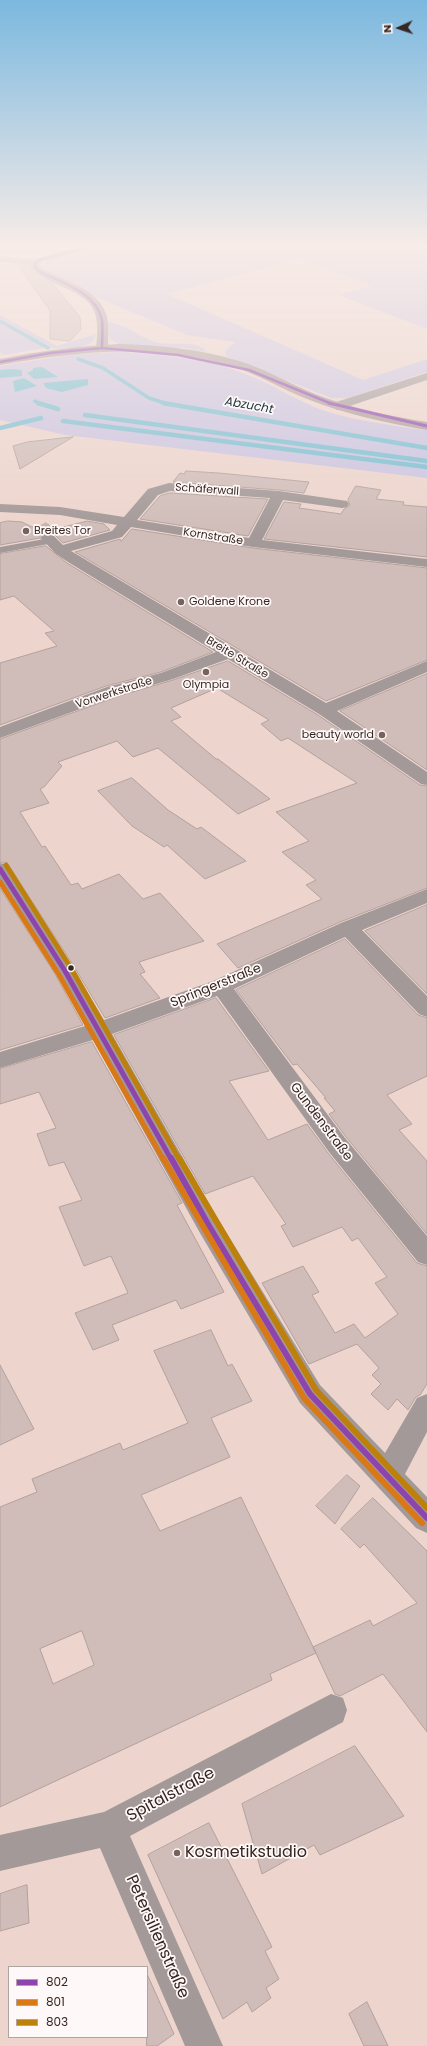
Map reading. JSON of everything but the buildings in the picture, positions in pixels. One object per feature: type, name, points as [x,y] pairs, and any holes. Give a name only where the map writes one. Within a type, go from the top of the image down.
[{"type":"main road","points":[[0,362],[50,353],[102,348],[117,348],[189,357],[249,370],[337,406],[427,426]]},
{"type":"street","points":[[102,343],[102,348]]},
{"type":"street","points":[[337,406],[427,376]]},
{"type":"street","name":"Schäferwall","points":[[52,543],[117,534],[153,492],[169,487],[279,495],[342,504]]},
{"type":"street","points":[[253,543],[279,495]]},
{"type":"street","name":"Kornstraße","points":[[0,508],[60,511],[253,543],[427,563]]},
{"type":"street","points":[[0,515],[30,518],[36,522]]},
{"type":"street","points":[[0,550],[52,543]]},
{"type":"street","name":"Breite Straße","points":[[52,543],[325,710],[427,780]]},
{"type":"street","name":"Vorwerkstraße","points":[[0,733],[112,691],[167,676],[228,652]]},
{"type":"street","points":[[325,710],[427,666]]},
{"type":"street","points":[[0,869],[65,971],[209,1226],[310,1394],[389,1475],[427,1518]]},
{"type":"street","name":"Springerstraße","points":[[0,1060],[98,1030],[221,986],[348,928],[427,896]]},
{"type":"street","points":[[348,928],[427,1009]]},
{"type":"street","name":"Gundenstraße","points":[[221,986],[337,1145],[427,1254]]},
{"type":"street","points":[[389,1475],[427,1407]]},
{"type":"street","name":"Spitalstraße","points":[[0,1853],[109,1828],[331,1710]]},
{"type":"street","name":"Petersilienstraße","points":[[109,1828],[204,2046]]},
{"type":"shaded area","points":[[0,343],[52,343],[57,346],[65,343],[90,343],[82,347],[44,348],[4,355],[0,352]]},
{"type":"shaded area","points":[[118,343],[192,344],[203,348],[207,352],[180,347],[178,349],[121,345]]},
{"type":"shaded area","points":[[233,343],[280,343],[363,380],[427,359],[427,372],[348,398],[331,398],[226,356],[225,351]]},
{"type":"shaded area","points":[[120,352],[184,358],[215,364],[255,378],[305,403],[325,411],[376,423],[427,430],[427,478],[65,435],[0,420],[0,366],[74,354]]},
{"type":"water","points":[[42,367],[58,377],[34,379],[27,373],[33,370],[33,368]]},
{"type":"water","points":[[0,370],[22,370],[22,376],[0,378]]},
{"type":"water","points":[[24,378],[37,386],[15,392],[13,381]]},
{"type":"water","points":[[88,379],[88,385],[62,392],[46,388],[43,383]]},
{"type":"waterway","name":"Abzucht","points":[[40,343],[48,348]]},
{"type":"waterway","name":"Abzucht","points":[[78,359],[103,368],[149,398],[167,404]]},
{"type":"waterway","points":[[35,401],[39,403]]},
{"type":"waterway","points":[[39,403],[58,409]]},
{"type":"waterway","name":"Abzucht","points":[[163,403],[167,404]]},
{"type":"waterway","name":"Abzucht","points":[[167,404],[427,448]]},
{"type":"waterway","points":[[85,415],[427,461]]},
{"type":"waterway","points":[[0,428],[41,418]]},
{"type":"waterway","points":[[63,421],[427,467]]},
{"type":"tunnel","points":[[40,526],[48,538]]},
{"type":"transit line","name":"802","points":[[102,343],[102,348]]},
{"type":"transit line","name":"802","points":[[0,362],[50,353],[102,348],[178,355],[249,370],[337,406],[427,426]]},
{"type":"transit line","name":"803","points":[[6,865],[71,968],[215,1222],[316,1390],[427,1508]]},
{"type":"transit line","name":"802","points":[[0,869],[65,971],[209,1226],[310,1394],[427,1518]]},
{"type":"transit line","name":"801","points":[[0,882],[59,975],[203,1229],[304,1398],[422,1523]]},
{"type":"place","name":"Breites Tor","points":[[26,531]]},
{"type":"place","name":"Goldene Krone","points":[[181,602]]},
{"type":"place","name":"Olympia","points":[[206,672]]},
{"type":"place","name":"beauty world","points":[[382,735]]},
{"type":"place","name":"Kosmetikstudio","points":[[177,1853]]}]
